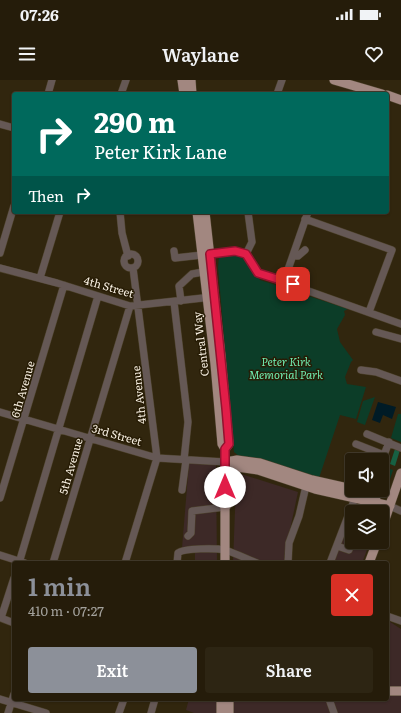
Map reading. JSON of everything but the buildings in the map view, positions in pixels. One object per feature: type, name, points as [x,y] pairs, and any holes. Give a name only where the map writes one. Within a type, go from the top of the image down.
[{"type":"main road","points":[[182,80],[184,92]]},
{"type":"main road","points":[[191,80],[192,92]]},
{"type":"main road","points":[[334,80],[352,82],[370,92]]},
{"type":"main road","points":[[389,97],[401,100]]},
{"type":"main road","name":"Central Way","points":[[197,214],[206,254],[203,272],[210,297]]},
{"type":"main road","name":"Central Way","points":[[205,214],[206,254],[222,444],[225,449],[227,462],[225,487],[229,492],[229,503],[225,507],[225,561]]},
{"type":"main road","name":"3rd Street","points":[[227,462],[236,460],[260,463],[345,489]]},
{"type":"main road","name":"3rd Street","points":[[227,462],[237,467],[258,470],[306,486],[345,491]]},
{"type":"main road","points":[[390,506],[401,472]]},
{"type":"main road","name":"3rd Street","points":[[374,497],[382,499],[390,506]]},
{"type":"main road","points":[[370,561],[374,549]]},
{"type":"main road","points":[[389,691],[401,691]]},
{"type":"main road","points":[[221,701],[221,713]]},
{"type":"main road","points":[[229,701],[229,713]]},
{"type":"street","points":[[49,92],[52,80]]},
{"type":"street","points":[[122,92],[126,80]]},
{"type":"street","points":[[278,92],[282,80]]},
{"type":"street","points":[[0,124],[12,127]]},
{"type":"street","points":[[0,253],[12,213]]},
{"type":"street","points":[[40,278],[59,214]]},
{"type":"street","name":"4th Avenue","points":[[120,214],[127,255],[132,255],[137,259],[138,263],[133,268],[157,458],[126,561]]},
{"type":"street","points":[[246,254],[252,242],[248,214]]},
{"type":"street","points":[[284,281],[307,216],[392,250],[369,312]]},
{"type":"street","points":[[293,256],[298,256],[305,250]]},
{"type":"street","points":[[174,251],[175,258],[235,251],[246,254],[256,271],[401,324]]},
{"type":"street","name":"4th Street","points":[[0,268],[64,285],[130,306],[210,297]]},
{"type":"street","points":[[182,490],[188,422],[177,301],[179,286],[192,274],[203,272]]},
{"type":"street","name":"6th Avenue","points":[[0,498],[64,285]]},
{"type":"street","points":[[21,561],[98,296]]},
{"type":"street","name":"5th Avenue","points":[[54,561],[130,306]]},
{"type":"street","points":[[376,332],[401,340]]},
{"type":"street","points":[[361,370],[376,372],[401,381]]},
{"type":"street","name":"3rd Street","points":[[0,412],[157,458],[227,462]]},
{"type":"street","points":[[366,434],[401,448]]},
{"type":"street","points":[[389,442],[401,444]]},
{"type":"street","points":[[356,444],[384,455],[389,442]]},
{"type":"street","points":[[288,561],[289,544],[299,516],[306,486]]},
{"type":"street","points":[[331,561],[352,497]]},
{"type":"street","points":[[390,506],[401,511]]},
{"type":"street","points":[[188,536],[191,533],[192,511],[225,507]]},
{"type":"street","points":[[337,546],[349,550]]},
{"type":"street","points":[[177,561],[180,550],[225,550],[252,561]]},
{"type":"street","points":[[0,555],[18,561]]},
{"type":"street","points":[[12,584],[1,618],[12,622]]},
{"type":"street","points":[[389,617],[401,621]]},
{"type":"street","points":[[0,699],[46,713]]},
{"type":"street","points":[[8,713],[12,700]]},
{"type":"street","points":[[119,713],[123,701]]},
{"type":"street","points":[[151,713],[154,701]]},
{"type":"street","points":[[330,701],[334,713]]},
{"type":"shaded area","points":[[189,463],[216,465],[217,561],[195,561],[195,547],[182,548]]},
{"type":"shaded area","points":[[238,473],[298,492],[284,558],[288,561],[233,561],[236,484]]},
{"type":"shaded area","points":[[354,501],[365,505],[353,505]]},
{"type":"shaded area","points":[[345,529],[345,549],[367,549],[363,561],[335,561]]},
{"type":"shaded area","points":[[389,621],[401,629],[401,713],[231,713],[232,701],[389,701]]},
{"type":"shaded area","points":[[188,701],[218,701],[218,713],[194,713],[186,710]]},
{"type":"green space","name":"Peter Kirk Memorial Park","points":[[234,255],[243,257],[260,280],[348,309],[344,311],[345,315],[337,329],[340,342],[353,360],[345,377],[347,384],[366,387],[356,419],[340,415],[319,478],[239,456],[234,452],[218,267],[219,256]]},
{"type":"green space","points":[[375,397],[365,425],[357,422],[363,401]]},
{"type":"green space","points":[[398,414],[401,414],[401,442],[391,438]]},
{"type":"green space","points":[[395,449],[400,450],[395,466],[390,464]]},
{"type":"green space","points":[[389,469],[393,470],[389,482]]},
{"type":"water","points":[[378,402],[396,407],[392,419],[383,415],[380,423],[372,420]]},
{"type":"route","points":[[225,487],[225,449],[229,444],[210,254],[235,251],[246,254],[258,273],[293,284]]}]
